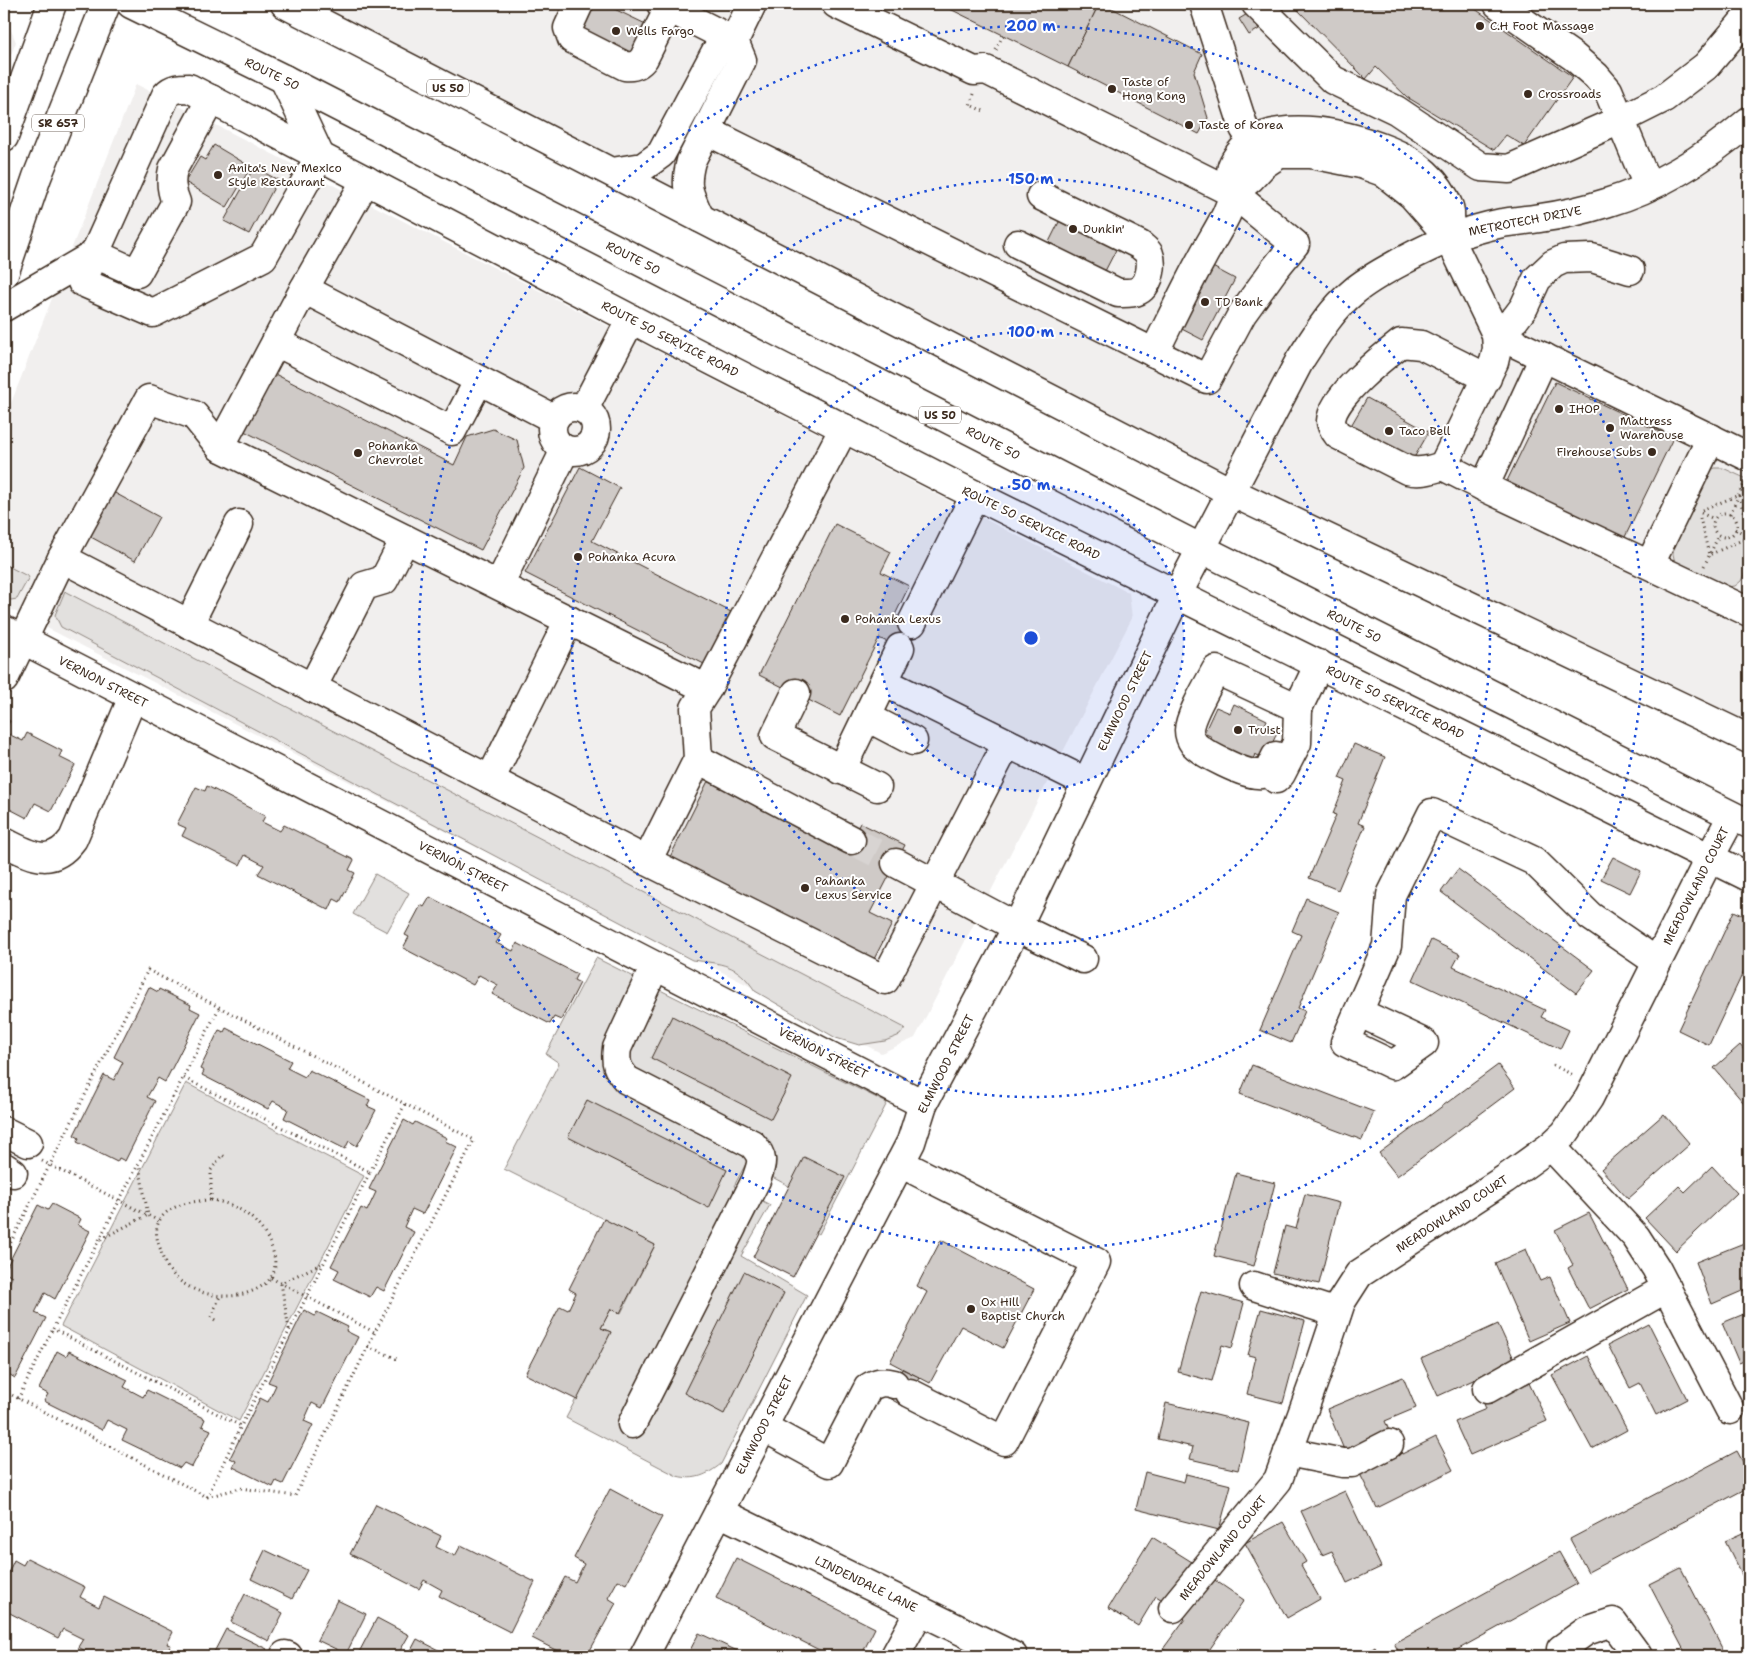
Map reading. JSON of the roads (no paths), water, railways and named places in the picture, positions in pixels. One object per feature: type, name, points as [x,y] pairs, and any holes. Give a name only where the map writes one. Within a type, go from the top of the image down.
[{"type":"main road","points":[[4,136],[52,4]]},
{"type":"main road","name":"SR 657","points":[[4,274],[38,177],[106,4]]},
{"type":"main road","name":"ROUTE 50","points":[[131,4],[284,79],[1202,549],[1741,820]]},
{"type":"main road","name":"US 50","points":[[285,4],[1231,492],[1749,739]]},
{"type":"main road","points":[[578,4],[568,28],[572,39],[625,66],[632,67],[640,64],[665,6],[734,41],[742,60],[691,161],[687,178],[687,188],[700,218]]},
{"type":"main road","points":[[612,172],[642,167],[661,154],[716,51],[734,41],[752,4]]},
{"type":"main road","points":[[707,131],[1208,380],[1242,314],[1295,244],[1233,193],[986,70],[974,71],[836,4]]},
{"type":"main road","points":[[1204,4],[1244,128],[1253,142]]},
{"type":"main road","points":[[1256,4],[1333,80],[1396,110],[1481,167],[1510,169],[1620,120],[1664,98],[1706,66],[1749,15]]},
{"type":"main road","points":[[1498,4],[1574,57],[1596,76],[1608,90],[1648,186]]},
{"type":"main road","points":[[284,79],[320,156]]},
{"type":"main road","name":"ROUTE 50 SERVICE ROAD","points":[[320,156],[263,258],[153,313],[82,282],[166,95],[178,88],[189,88],[211,99],[366,180],[631,319],[975,495],[1749,877]]},
{"type":"main road","points":[[4,307],[95,254],[137,273],[176,202],[170,180],[173,169],[211,99]]},
{"type":"main road","name":"METROTECH DRIVE","points":[[1202,549],[1300,360],[1315,336],[1352,292],[1378,274],[1449,237],[1504,223],[1580,210],[1608,202],[1648,186],[1689,166],[1714,150],[1749,121]]},
{"type":"main road","points":[[1154,353],[1188,284],[1227,213],[1233,193],[1230,169],[1236,158],[1253,142],[1276,131],[1292,129],[1336,136],[1367,143],[1391,152],[1426,174],[1437,186],[1450,208],[1449,237]]},
{"type":"main road","points":[[1233,193],[1264,164],[1279,154],[1311,154],[1339,159],[1383,172],[1412,195],[1449,237],[1496,334],[1497,348],[1494,362],[1487,378],[1443,466]]},
{"type":"main road","points":[[220,447],[304,289],[366,180]]},
{"type":"main road","points":[[1018,244],[1118,293],[1130,293],[1141,289],[1148,280],[1151,267],[1148,252],[1140,245],[1041,196]]},
{"type":"main road","points":[[1496,334],[1514,319],[1524,307],[1537,279],[1553,264],[1564,260],[1592,258],[1630,270]]},
{"type":"main road","points":[[304,289],[554,419]]},
{"type":"main road","points":[[584,409],[631,319]]},
{"type":"main road","points":[[1496,334],[1710,438],[1748,468]]},
{"type":"main road","points":[[276,342],[452,431],[479,380]]},
{"type":"main road","points":[[1487,378],[1421,346],[1401,343],[1347,391],[1333,414],[1332,426],[1338,435],[1407,470],[1417,472],[1443,466],[1650,564],[1747,605]]},
{"type":"main road","points":[[1484,487],[1544,357]]},
{"type":"main road","points":[[5,675],[13,635],[62,558],[149,399],[194,416],[220,447],[707,689]]},
{"type":"main road","points":[[576,407],[584,409],[594,420],[596,427],[595,436],[591,444],[585,449],[575,452],[565,450],[556,442],[553,436],[552,427],[554,419],[564,409],[576,407]]},
{"type":"main road","points":[[647,861],[698,759],[695,708],[707,689],[844,428]]},
{"type":"main road","points":[[1650,564],[1710,438]]},
{"type":"main road","points":[[499,585],[565,450]]},
{"type":"main road","points":[[912,624],[975,495]]},
{"type":"main road","points":[[189,624],[239,524]]},
{"type":"main road","points":[[312,688],[364,586],[384,580],[405,538]]},
{"type":"main road","name":"ELMWOOD STREET","points":[[644,1656],[911,1142],[923,1104],[1017,927],[1177,595],[1202,549]]},
{"type":"main road","points":[[62,558],[647,861],[885,980],[1008,744]]},
{"type":"main road","points":[[490,780],[569,620]]},
{"type":"main road","name":"VERNON STREET","points":[[13,635],[923,1104]]},
{"type":"main road","points":[[841,770],[900,648]]},
{"type":"main road","points":[[1251,774],[1259,775],[1268,772],[1318,664]]},
{"type":"main road","points":[[1216,670],[1298,708],[1297,743],[1281,774],[1273,780],[1268,781],[1212,756],[1196,746],[1191,740],[1189,727],[1192,718],[1216,670]]},
{"type":"main road","points":[[884,682],[1086,782]]},
{"type":"main road","points":[[796,693],[775,736],[876,787]]},
{"type":"main road","points":[[4,842],[40,857],[54,856],[65,850],[72,839],[133,697]]},
{"type":"main road","points":[[867,717],[913,741]]},
{"type":"main road","points":[[698,759],[851,840]]},
{"type":"main road","points":[[1358,1012],[1387,946],[1391,895],[1432,814],[1534,861],[1590,916],[1657,962]]},
{"type":"main road","name":"MEADOWLAND COURT","points":[[1173,1608],[1278,1480],[1341,1302],[1359,1274],[1505,1179],[1551,1146],[1565,1133],[1589,1098],[1710,857],[1741,820]]},
{"type":"main road","points":[[896,863],[1017,927],[1084,959]]},
{"type":"main road","points":[[632,1424],[756,1180],[762,1164],[760,1153],[752,1144],[627,1080],[618,1070],[617,1048],[655,966]]},
{"type":"main road","points":[[4,1131],[32,1151]]},
{"type":"main road","points":[[1551,1146],[1636,1237],[1667,1288],[1730,1410]]},
{"type":"main road","points":[[763,1427],[829,1463],[868,1388],[875,1383],[882,1382],[902,1389],[1004,1441],[1096,1262],[900,1163]]},
{"type":"main road","points":[[1254,1286],[1337,1313]]},
{"type":"main road","points":[[1487,1389],[1667,1288]]},
{"type":"main road","points":[[1288,1452],[1343,1463],[1352,1463],[1389,1444]]},
{"type":"main road","name":"LINDENDALE LANE","points":[[718,1512],[1013,1656]]},
{"type":"main road","points":[[895,1656],[920,1610]]},
{"type":"main road","points":[[1565,1656],[1561,1649],[1580,1635],[1586,1631],[1613,1622],[1638,1656]]},
{"type":"tunnel","points":[[851,840],[896,863]]},
{"type":"place","name":"C.H Foot Massage","points":[[1480,26]]},
{"type":"place","name":"Wells Fargo","points":[[616,31]]},
{"type":"place","name":"Taste of Hong Kong","points":[[1112,89]]},
{"type":"place","name":"Crossroads","points":[[1528,94]]},
{"type":"place","name":"Taste of Korea","points":[[1189,125]]},
{"type":"place","name":"Anita's New Mexico Style Restaurant","points":[[218,175]]},
{"type":"place","name":"Dunkin'","points":[[1073,229]]},
{"type":"place","name":"TD Bank","points":[[1205,302]]},
{"type":"place","name":"IHOP","points":[[1559,409]]},
{"type":"place","name":"Mattress Warehouse","points":[[1610,428]]},
{"type":"place","name":"Taco Bell","points":[[1389,431]]},
{"type":"place","name":"Firehouse Subs","points":[[1652,452]]},
{"type":"place","name":"Pohanka Chevrolet","points":[[358,453]]},
{"type":"place","name":"Pohanka Acura","points":[[578,557]]},
{"type":"place","name":"Pohanka Lexus","points":[[845,619]]},
{"type":"place","name":"Truist","points":[[1238,730]]},
{"type":"place","name":"Pahanka Lexus Service","points":[[805,888]]},
{"type":"place","name":"Ox Hill Baptist Church","points":[[971,1309]]}]
